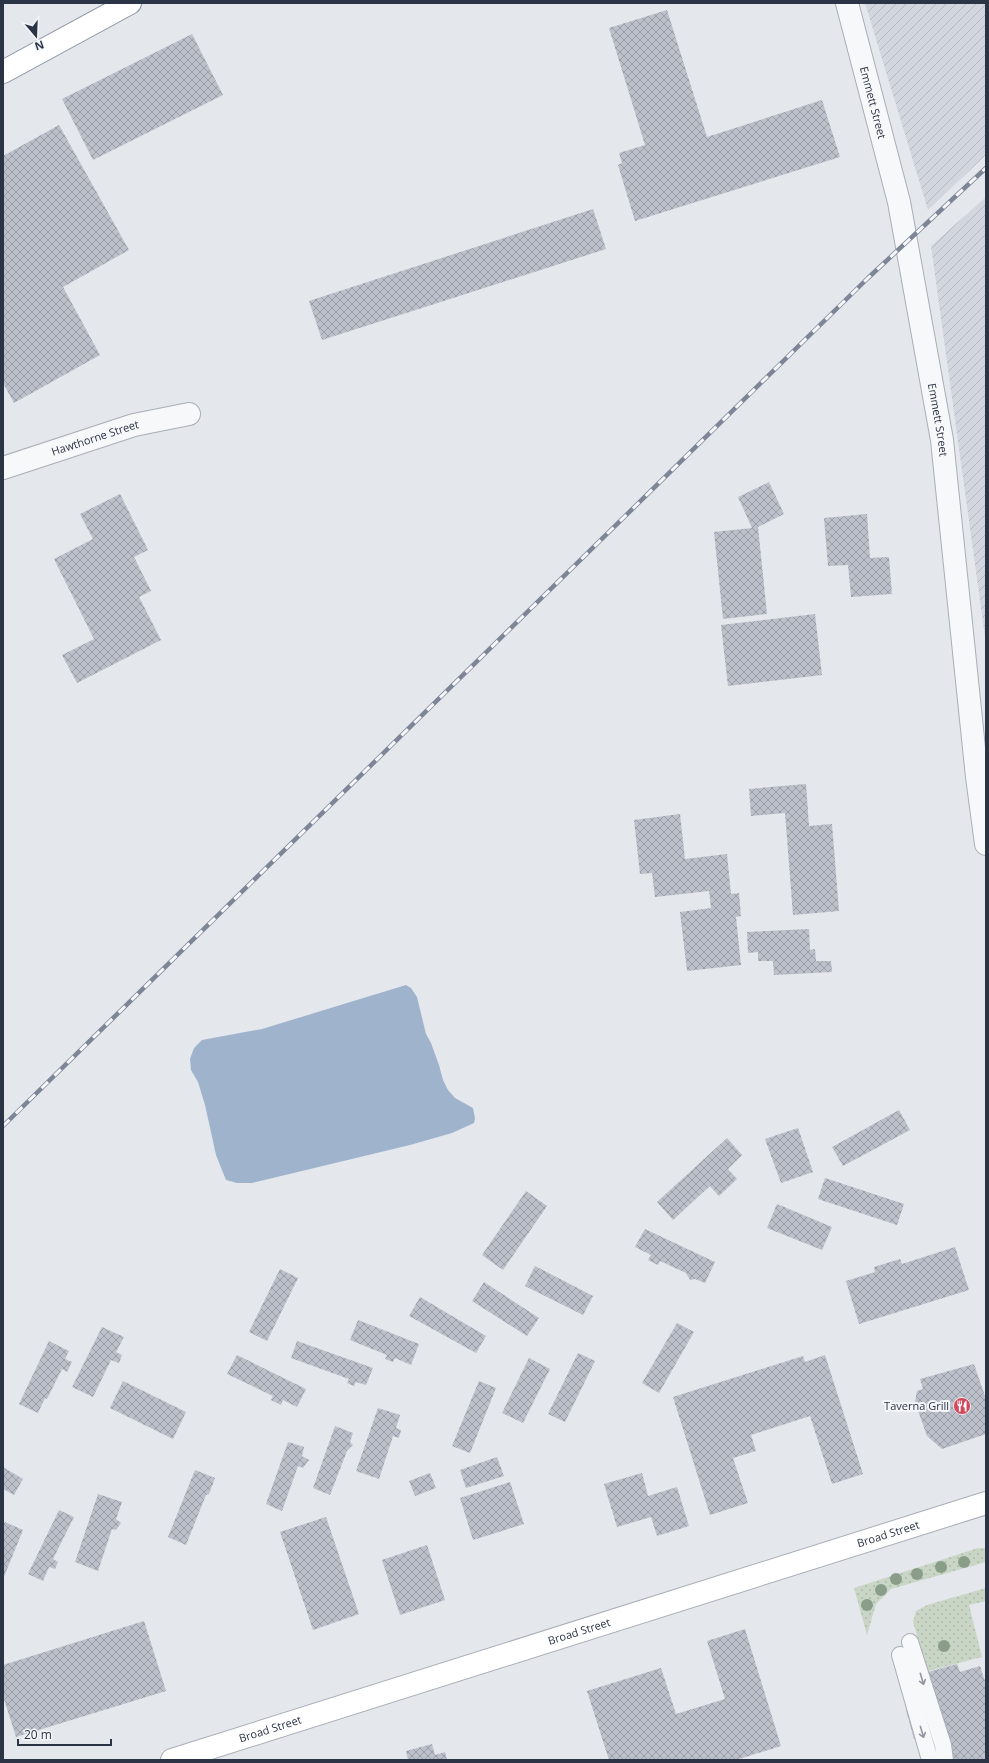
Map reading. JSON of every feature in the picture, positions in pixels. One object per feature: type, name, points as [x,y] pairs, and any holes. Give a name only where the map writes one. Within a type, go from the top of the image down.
[{"type":"main road","points":[[3,72],[130,3]]},
{"type":"main road","name":"Broad Street","points":[[172,1760],[986,1503]]},
{"type":"street","name":"Emmett Street","points":[[847,3],[899,202],[942,440],[977,777],[986,844]]},
{"type":"street","name":"Hawthorne Street","points":[[3,468],[134,425],[189,414]]},
{"type":"lane","points":[[910,1642],[943,1745],[945,1760]]},
{"type":"lane","points":[[900,1655],[930,1760]]},
{"type":"shaded area","points":[[865,3],[986,3],[986,155],[928,210]]},
{"type":"shaded area","points":[[986,197],[986,644],[931,246]]},
{"type":"green space","points":[[978,1548],[986,1548],[986,1562],[891,1589],[876,1604],[867,1635],[854,1588]]},
{"type":"green space","points":[[986,1588],[986,1601],[969,1605],[982,1657],[928,1671],[913,1622],[916,1611],[927,1605]]},
{"type":"water","points":[[406,985],[411,988],[417,997],[426,1034],[431,1043],[443,1080],[448,1090],[455,1098],[473,1108],[475,1118],[474,1123],[452,1133],[410,1145],[252,1183],[237,1183],[226,1180],[216,1155],[205,1105],[198,1082],[191,1070],[190,1059],[194,1048],[202,1040],[262,1029]]},
{"type":"building","points":[[667,10],[707,137],[822,100],[840,157],[635,221],[618,165],[622,163],[619,153],[645,145],[609,28]]},
{"type":"building","points":[[192,34],[223,95],[93,160],[62,99]]},
{"type":"building","points":[[59,125],[129,250],[63,287],[100,355],[14,403],[3,383],[3,156]]},
{"type":"building","points":[[593,209],[606,249],[322,340],[309,301]]},
{"type":"building","points":[[769,482],[784,514],[758,527],[767,614],[723,619],[714,532],[752,528],[738,497]]},
{"type":"building","points":[[120,494],[148,550],[134,557],[151,591],[139,597],[161,640],[77,683],[62,655],[94,639],[54,559],[93,539],[80,514]]},
{"type":"building","points":[[867,514],[870,558],[889,557],[892,594],[851,597],[848,565],[828,566],[824,518]]},
{"type":"building","points":[[815,614],[822,675],[728,686],[721,625]]},
{"type":"building","points":[[806,784],[809,826],[832,824],[839,911],[793,915],[785,813],[751,816],[749,789]]},
{"type":"building","points":[[680,814],[685,859],[727,854],[731,894],[739,893],[741,916],[736,917],[741,965],[687,971],[680,912],[711,908],[709,891],[655,897],[652,873],[640,874],[634,820]]},
{"type":"building","points":[[809,929],[810,950],[815,949],[816,961],[831,961],[832,972],[774,975],[773,961],[758,961],[758,952],[748,953],[747,932]]},
{"type":"building","points":[[899,1110],[910,1130],[843,1166],[832,1147]]},
{"type":"building","points":[[798,1128],[813,1172],[781,1183],[765,1139]]},
{"type":"building","points":[[727,1138],[742,1155],[728,1169],[737,1179],[719,1196],[710,1186],[673,1220],[657,1202]]},
{"type":"building","points":[[825,1178],[904,1204],[897,1225],[818,1199]]},
{"type":"building","points":[[526,1191],[547,1206],[503,1270],[482,1255]]},
{"type":"building","points":[[777,1204],[832,1227],[822,1250],[767,1228]]},
{"type":"building","points":[[645,1229],[715,1262],[705,1283],[695,1279],[690,1280],[686,1273],[660,1261],[658,1265],[648,1260],[651,1255],[635,1247]]},
{"type":"building","points":[[955,1247],[969,1290],[859,1324],[846,1281],[875,1272],[874,1267],[900,1259],[902,1264]]},
{"type":"building","points":[[535,1266],[593,1296],[583,1315],[525,1286]]},
{"type":"building","points":[[280,1269],[298,1278],[267,1341],[249,1332]]},
{"type":"building","points":[[484,1282],[539,1318],[527,1336],[472,1301]]},
{"type":"building","points":[[420,1297],[486,1336],[476,1353],[409,1316]]},
{"type":"building","points":[[358,1320],[419,1344],[411,1365],[395,1358],[393,1362],[385,1359],[387,1355],[350,1340]]},
{"type":"building","points":[[677,1323],[694,1332],[659,1393],[642,1383]]},
{"type":"building","points":[[102,1327],[124,1337],[116,1352],[122,1355],[119,1363],[111,1360],[93,1397],[72,1387]]},
{"type":"building","points":[[49,1341],[69,1351],[65,1359],[72,1362],[67,1372],[62,1369],[38,1413],[19,1404]]},
{"type":"building","points":[[297,1341],[373,1368],[366,1385],[356,1382],[354,1386],[347,1383],[349,1379],[291,1358]]},
{"type":"building","points":[[578,1353],[595,1361],[565,1422],[548,1414]]},
{"type":"building","points":[[237,1355],[306,1389],[297,1407],[283,1400],[281,1405],[271,1400],[273,1396],[227,1374]]},
{"type":"building","points":[[825,1355],[863,1474],[832,1484],[810,1416],[751,1435],[756,1451],[733,1458],[748,1503],[710,1515],[673,1397],[803,1356],[805,1362]]},
{"type":"building","points":[[529,1358],[550,1369],[523,1423],[502,1413]]},
{"type":"building","points":[[974,1364],[986,1399],[986,1434],[942,1449],[927,1436],[915,1402],[917,1391],[923,1389],[920,1379]]},
{"type":"building","points":[[123,1381],[186,1412],[173,1439],[110,1408]]},
{"type":"building","points":[[479,1381],[496,1388],[470,1453],[452,1446]]},
{"type":"building","points":[[378,1408],[400,1415],[396,1428],[401,1430],[399,1438],[393,1436],[379,1479],[356,1471]]},
{"type":"building","points":[[335,1426],[353,1433],[350,1442],[353,1445],[347,1451],[330,1495],[313,1488]]},
{"type":"building","points":[[288,1442],[304,1447],[302,1456],[309,1460],[303,1468],[298,1466],[282,1511],[266,1504]]},
{"type":"building","points":[[497,1457],[504,1476],[466,1488],[460,1470]]},
{"type":"building","points":[[3,1467],[23,1479],[14,1495],[3,1489]]},
{"type":"building","points":[[195,1470],[215,1478],[209,1494],[206,1495],[186,1545],[168,1537]]},
{"type":"building","points":[[430,1473],[436,1488],[415,1496],[409,1481]]},
{"type":"building","points":[[642,1473],[648,1496],[677,1487],[689,1526],[657,1536],[651,1517],[617,1527],[604,1484]]},
{"type":"building","points":[[510,1482],[524,1524],[473,1540],[460,1498]]},
{"type":"building","points":[[98,1494],[122,1502],[116,1519],[121,1523],[116,1530],[112,1529],[98,1571],[75,1562]]},
{"type":"building","points":[[59,1510],[74,1517],[53,1559],[58,1562],[55,1569],[49,1567],[43,1581],[28,1574]]},
{"type":"building","points":[[326,1517],[359,1614],[313,1630],[280,1532]]},
{"type":"building","points":[[5,1522],[23,1530],[3,1579],[3,1525]]},
{"type":"building","points":[[427,1545],[445,1600],[400,1615],[382,1560]]},
{"type":"building","points":[[144,1621],[166,1691],[16,1737],[3,1696],[3,1665]]},
{"type":"building","points":[[745,1629],[781,1746],[736,1760],[609,1760],[587,1691],[661,1668],[676,1714],[725,1699],[707,1641]]},
{"type":"building","points":[[957,1664],[960,1672],[980,1666],[986,1684],[986,1760],[951,1760],[942,1730],[914,1739],[906,1710],[932,1701],[926,1683],[931,1681],[928,1672]]},
{"type":"building","points":[[432,1744],[435,1755],[445,1752],[447,1760],[408,1760],[406,1751]]},
{"type":"railway","points":[[3,1126],[868,278],[986,168]]},
{"type":"place","name":"Taverna Grill","points":[[962,1406]]}]
